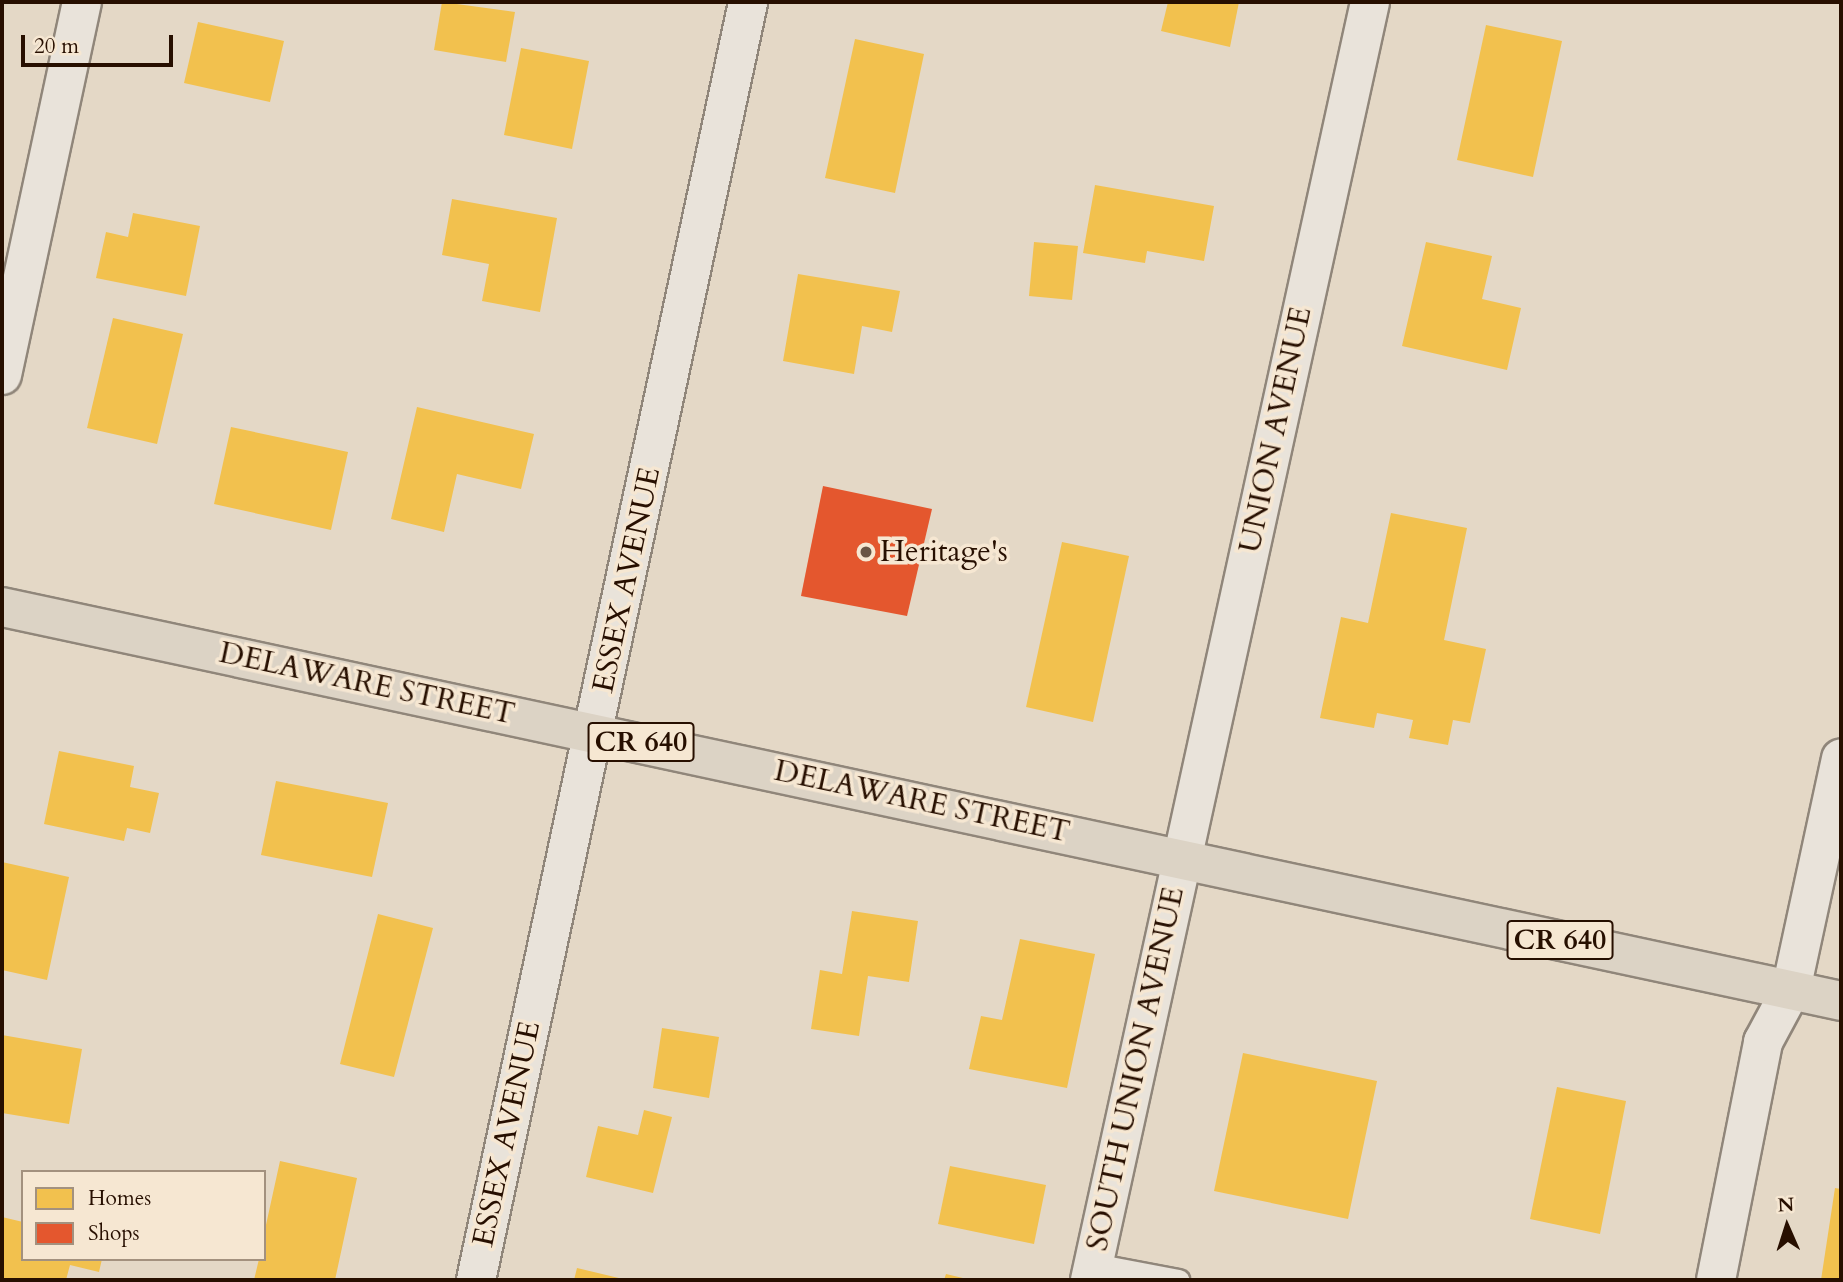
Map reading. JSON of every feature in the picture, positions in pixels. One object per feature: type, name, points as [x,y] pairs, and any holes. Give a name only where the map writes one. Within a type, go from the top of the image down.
[{"type":"main road","name":"DELAWARE STREET","points":[[2,607],[1182,857],[1841,1001]]},
{"type":"street","points":[[2,375],[82,2]]},
{"type":"street","name":"ESSEX AVENUE","points":[[475,1280],[595,733],[748,2]]},
{"type":"street","name":"UNION AVENUE","points":[[1182,857],[1370,2]]},
{"type":"street","points":[[1716,1280],[1763,1042],[1791,990],[1841,758]]},
{"type":"street","name":"SOUTH UNION AVENUE","points":[[1092,1272],[1182,857]]},
{"type":"lane","points":[[1092,1272],[1179,1280]]},
{"type":"building: Homes","points":[[442,2],[515,12],[506,62],[434,50]]},
{"type":"building: Homes","points":[[1168,2],[1239,2],[1230,47],[1161,31]]},
{"type":"building: Homes","points":[[198,22],[284,41],[270,102],[184,83]]},
{"type":"building: Homes","points":[[1486,25],[1562,41],[1533,177],[1457,160]]},
{"type":"building: Homes","points":[[855,39],[924,54],[895,193],[825,178]]},
{"type":"building: Homes","points":[[521,48],[589,61],[572,149],[504,135]]},
{"type":"building: Homes","points":[[1095,185],[1214,206],[1204,261],[1147,251],[1145,263],[1083,253]]},
{"type":"building: Homes","points":[[452,199],[557,218],[540,312],[482,301],[489,264],[442,255]]},
{"type":"building: Homes","points":[[133,213],[200,226],[186,296],[96,278],[106,232],[128,237]]},
{"type":"building: Homes","points":[[1034,242],[1078,246],[1072,300],[1029,296]]},
{"type":"building: Homes","points":[[1426,242],[1492,256],[1482,299],[1521,308],[1507,370],[1402,346]]},
{"type":"building: Homes","points":[[798,274],[900,291],[892,332],[862,326],[854,374],[783,361]]},
{"type":"building: Homes","points":[[113,318],[183,334],[157,444],[87,428]]},
{"type":"building: Homes","points":[[417,407],[534,434],[521,489],[457,474],[444,532],[391,519]]},
{"type":"building: Homes","points":[[231,427],[348,452],[331,530],[214,504]]},
{"type":"building: Homes","points":[[1391,513],[1467,528],[1444,640],[1486,649],[1470,723],[1453,720],[1448,745],[1409,738],[1413,720],[1377,713],[1374,728],[1320,718],[1341,617],[1368,623]]},
{"type":"building: Homes","points":[[1062,542],[1129,556],[1093,722],[1026,707]]},
{"type":"building: Homes","points":[[59,751],[134,766],[130,787],[159,793],[150,833],[127,828],[124,841],[44,824]]},
{"type":"building: Homes","points":[[276,781],[388,803],[372,877],[261,855]]},
{"type":"building: Homes","points":[[2,862],[69,877],[47,980],[2,970]]},
{"type":"building: Homes","points":[[852,911],[918,921],[909,982],[868,976],[859,1036],[811,1029],[820,970],[842,974]]},
{"type":"building: Homes","points":[[378,914],[433,928],[394,1077],[340,1064]]},
{"type":"building: Homes","points":[[1020,939],[1095,954],[1067,1088],[969,1069],[981,1016],[1002,1020]]},
{"type":"building: Homes","points":[[662,1028],[719,1037],[709,1098],[653,1088]]},
{"type":"building: Homes","points":[[2,1035],[82,1049],[69,1124],[2,1113]]},
{"type":"building: Homes","points":[[1243,1053],[1377,1081],[1348,1219],[1214,1191]]},
{"type":"building: Homes","points":[[1557,1087],[1626,1101],[1600,1234],[1530,1219]]},
{"type":"building: Homes","points":[[644,1110],[672,1117],[653,1193],[586,1177],[598,1126],[638,1135]]},
{"type":"building: Homes","points":[[280,1161],[357,1178],[335,1280],[254,1280],[259,1261],[266,1261],[266,1225]]},
{"type":"building: Homes","points":[[950,1166],[1046,1185],[1034,1244],[938,1224]]},
{"type":"building: Homes","points":[[1835,1188],[1841,1189],[1841,1280],[1821,1280]]},
{"type":"building: Homes","points":[[2,1217],[21,1222],[21,1261],[102,1261],[99,1272],[70,1265],[66,1280],[2,1280]]},
{"type":"building: Homes","points":[[577,1268],[623,1279],[574,1280]]},
{"type":"building: Homes","points":[[946,1274],[967,1279],[967,1280],[944,1280]]},
{"type":"building: Shops","name":"Heritage's","points":[[823,486],[932,509],[907,616],[801,596]]},
{"type":"place","name":"Heritage's","points":[[866,552]]}]
